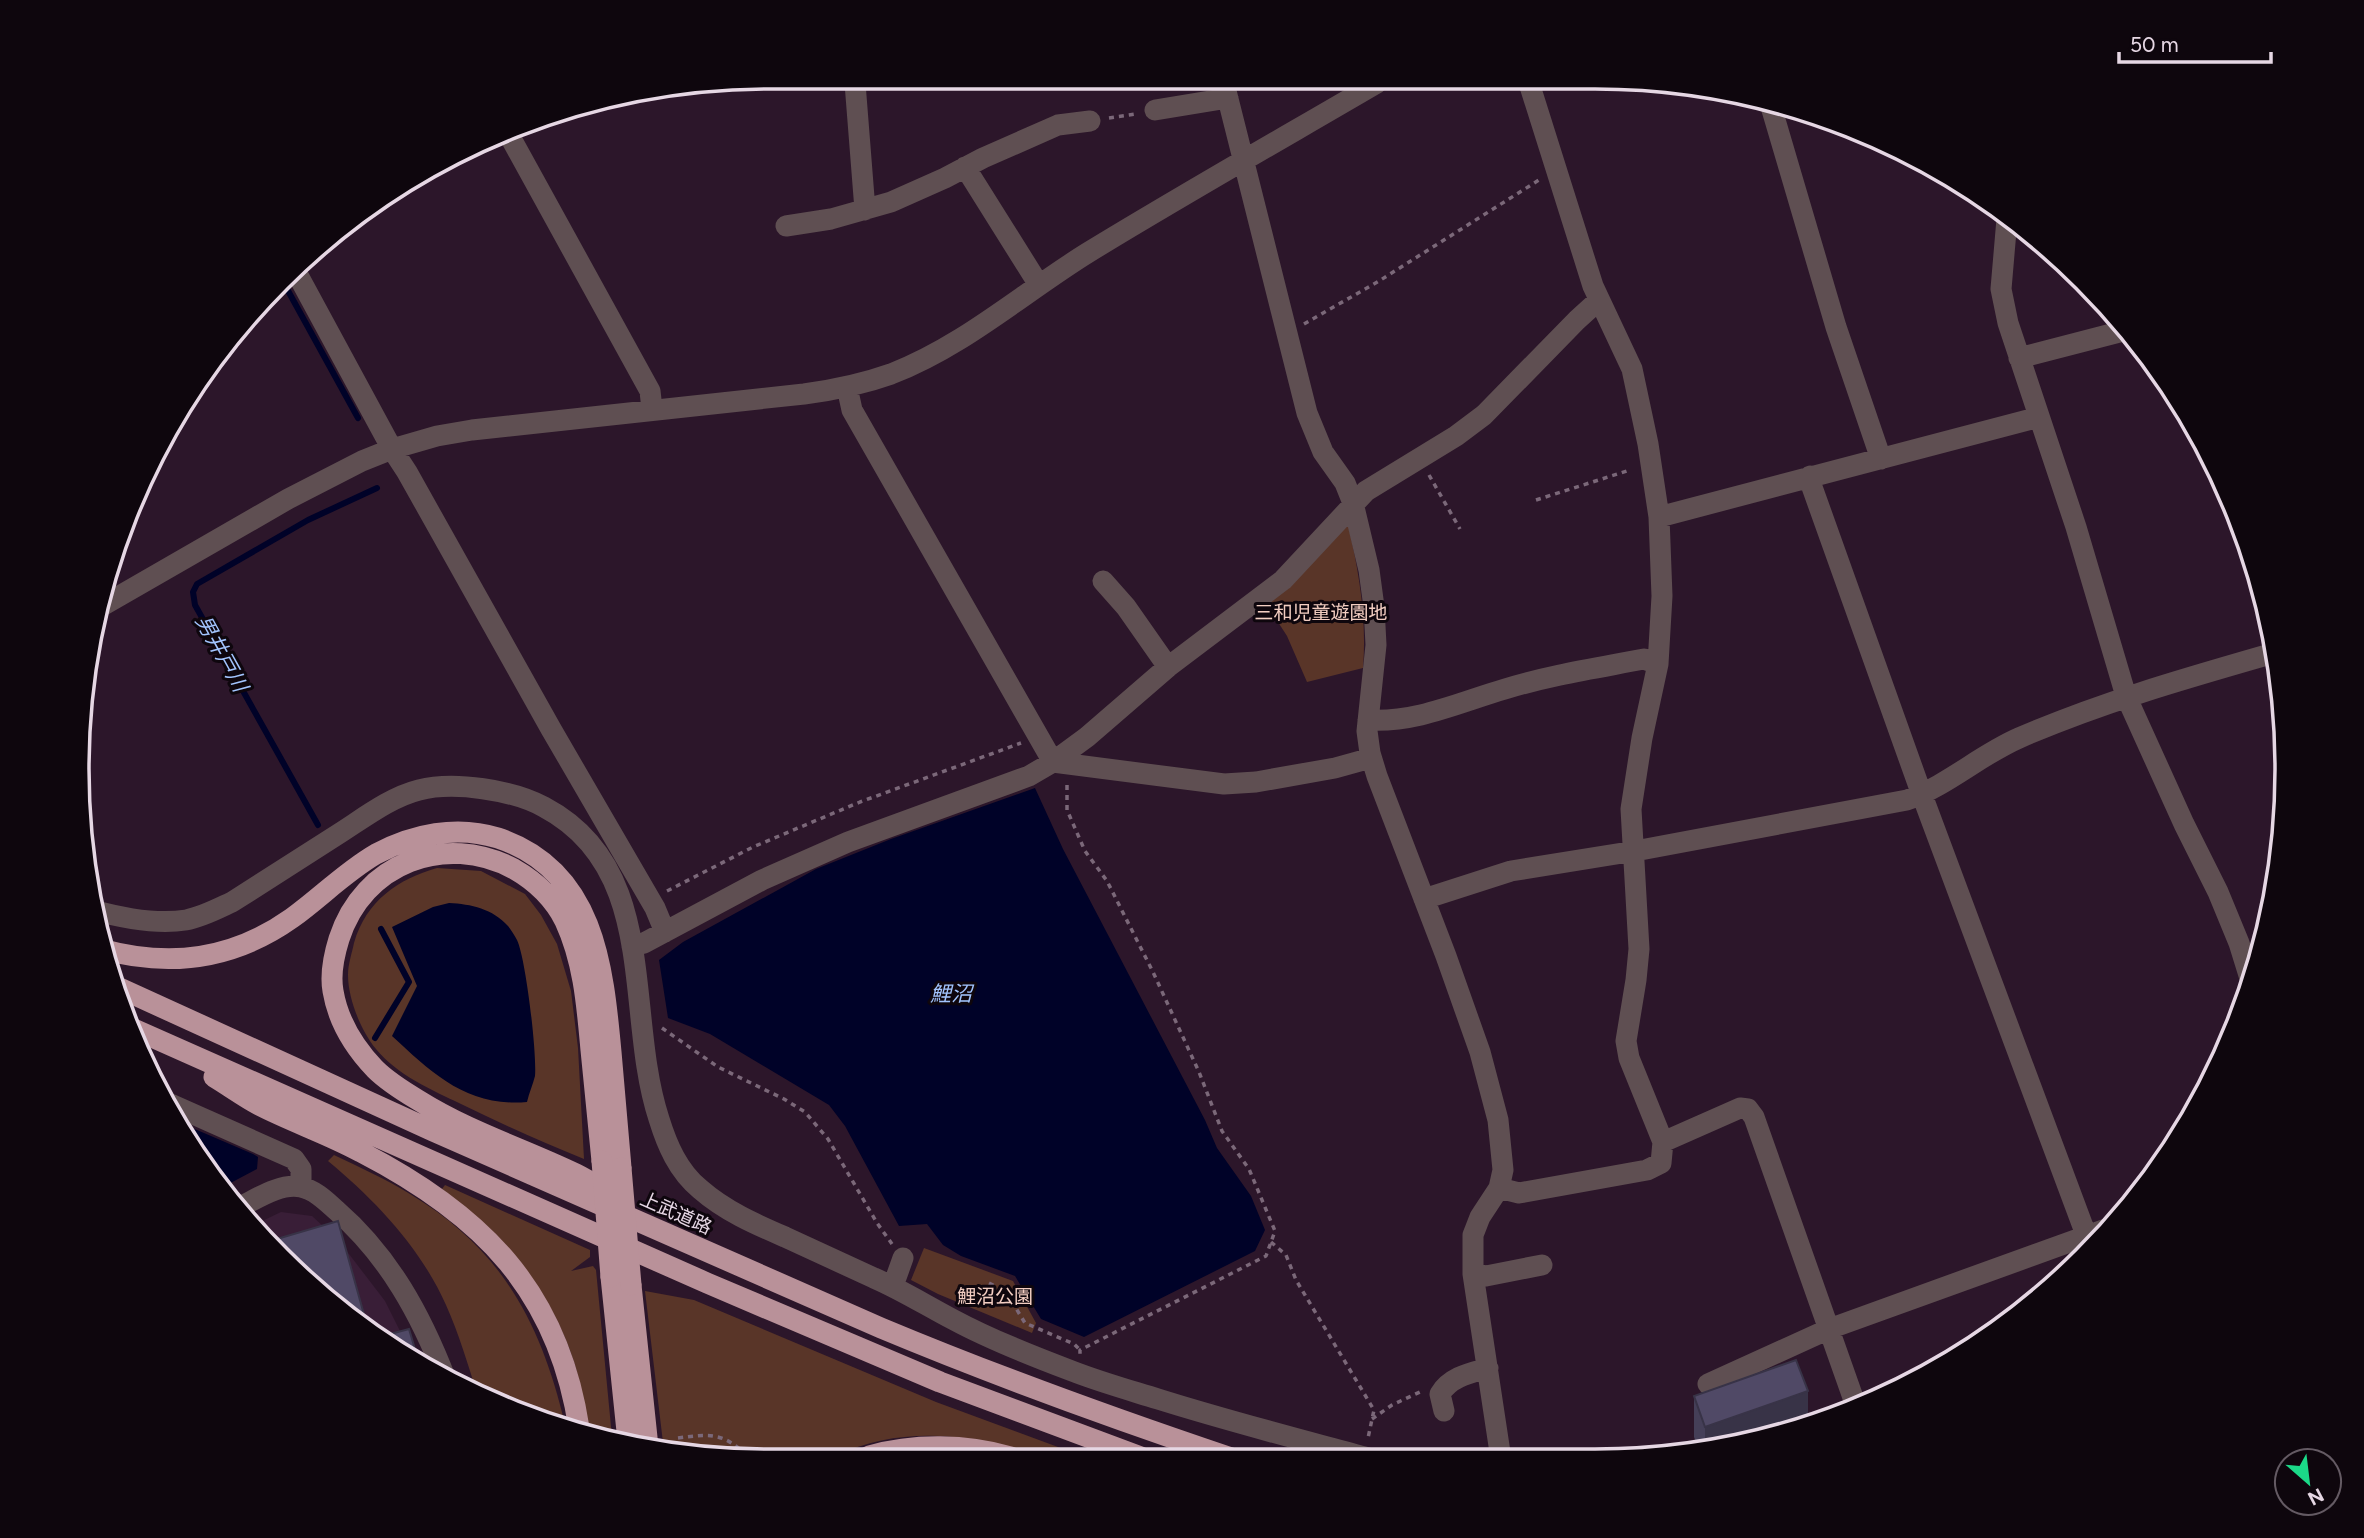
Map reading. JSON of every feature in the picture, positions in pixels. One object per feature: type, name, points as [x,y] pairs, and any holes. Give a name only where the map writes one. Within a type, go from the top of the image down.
[{"type":"highway","points":[[114,952],[172,959],[205,957],[229,951],[272,931],[356,866],[395,845],[442,832],[488,835],[510,842],[548,866],[564,881],[596,944],[606,1004],[611,1164],[621,1281],[628,1434]]},
{"type":"highway","points":[[611,1164],[584,981],[564,918],[550,898],[536,884],[499,861],[459,853],[438,853],[419,858],[379,879],[364,891],[346,919],[334,961],[332,988],[338,1014],[352,1041],[376,1071],[436,1112],[576,1174],[726,1260]]},
{"type":"highway","name":"上武道路","points":[[127,991],[433,1131],[955,1359],[1097,1413],[1204,1449]]},
{"type":"highway","points":[[143,1033],[719,1289],[940,1382],[1120,1449]]},
{"type":"highway","points":[[151,1037],[259,1105],[363,1153],[440,1199],[482,1233],[519,1276],[544,1316],[566,1372],[577,1421]]},
{"type":"highway","points":[[621,1281],[646,1438]]},
{"type":"highway","points":[[900,1449],[964,1449]]},
{"type":"street","points":[[855,89],[865,210]]},
{"type":"street","points":[[110,601],[288,499],[362,461],[392,449],[437,436],[472,430],[652,409],[750,401],[847,387],[892,373],[926,358],[962,337],[1038,285],[1172,202],[1367,89]]},
{"type":"street","points":[[1499,1188],[1519,1193],[1647,1170],[1661,1163],[1663,1142],[1626,1051],[1639,948],[1631,808],[1658,664],[1662,606],[1659,517],[1632,369],[1599,300],[1530,89]]},
{"type":"street","points":[[1155,110],[1226,91],[1307,413],[1323,452],[1345,483],[1353,503],[1367,559],[1374,607],[1376,645],[1368,720],[1371,758],[1447,956],[1498,1120],[1503,1170],[1499,1188],[1480,1217],[1473,1235],[1473,1275],[1500,1449]]},
{"type":"street","points":[[1773,113],[1836,327],[1881,459]]},
{"type":"street","points":[[786,226],[831,219],[891,202],[1058,125],[1090,121]]},
{"type":"street","points":[[512,140],[650,391],[652,409]]},
{"type":"street","points":[[965,167],[1038,285]]},
{"type":"street","points":[[2006,228],[2001,289],[2008,323],[2076,527],[2126,696],[2218,892],[2246,965]]},
{"type":"street","points":[[299,278],[392,449],[666,932]]},
{"type":"street","points":[[632,946],[666,932],[762,880],[848,842],[1062,763],[1087,737],[1168,667],[1283,580],[1366,491],[1456,436],[1497,404],[1569,327],[1599,300]]},
{"type":"street","points":[[2019,358],[2116,333]]},
{"type":"street","points":[[847,387],[852,410],[1036,734],[1062,763],[1224,784],[1269,780],[1335,768],[1371,758]]},
{"type":"street","points":[[1659,517],[2039,417]]},
{"type":"street","points":[[1810,476],[1922,794],[2087,1238]]},
{"type":"street","points":[[1103,581],[1126,607],[1168,667]]},
{"type":"street","points":[[1424,899],[1511,871],[1907,800],[1934,789],[2016,739],[2126,696],[2265,656]]},
{"type":"street","points":[[1368,720],[1411,718],[1504,689],[1617,664],[1644,659],[1658,664]]},
{"type":"street","points":[[105,913],[169,921],[187,920],[208,914],[232,902],[376,810],[408,793],[439,786],[518,796],[555,813],[571,825],[597,852],[614,878],[624,903],[632,946],[650,1093],[666,1141],[678,1164],[690,1180],[720,1205],[736,1215],[893,1286],[967,1327],[1075,1373],[1240,1424],[1333,1449]]},
{"type":"street","points":[[179,1108],[294,1159],[301,1169],[301,1187]]},
{"type":"street","points":[[1663,1142],[1740,1108],[1748,1109],[1754,1117],[1853,1398]]},
{"type":"street","points":[[247,1204],[280,1189],[301,1187],[314,1192],[351,1223],[384,1260],[420,1320],[439,1363]]},
{"type":"street","points":[[1708,1384],[1829,1329],[2081,1244]]},
{"type":"street","points":[[893,1286],[902,1258]]},
{"type":"street","points":[[1473,1275],[1486,1276],[1542,1265]]},
{"type":"street","points":[[1444,1411],[1440,1394],[1444,1386],[1454,1379],[1488,1368]]},
{"type":"path","points":[[1090,121],[1155,110]]},
{"type":"path","points":[[1287,334],[1379,281],[1556,170]]},
{"type":"path","points":[[1420,458],[1460,529]]},
{"type":"path","points":[[1535,500],[1593,484],[1651,463]]},
{"type":"path","points":[[650,900],[753,847],[860,802],[1022,743],[1036,734]]},
{"type":"path","points":[[1062,763],[1067,787],[1067,810],[1085,851],[1107,881],[1153,972],[1199,1072],[1222,1131],[1248,1169],[1275,1231],[1266,1256],[1080,1350]]},
{"type":"path","points":[[640,1013],[694,1052],[805,1112],[828,1139],[877,1223],[902,1258]]},
{"type":"path","points":[[1271,1242],[1286,1255],[1296,1280],[1374,1410],[1367,1449]]},
{"type":"path","points":[[989,1283],[1006,1292],[1025,1323],[1074,1344],[1080,1350]]},
{"type":"path","points":[[1075,1373],[1080,1350]]},
{"type":"path","points":[[1372,1419],[1413,1395],[1444,1386]]},
{"type":"path","points":[[678,1438],[704,1435],[723,1437],[738,1448]]},
{"type":"shaded area","points":[[281,1212],[312,1216],[339,1241],[385,1301],[406,1344],[355,1308],[321,1280],[262,1221]]},
{"type":"green space","name":"三和児童遊園地","points":[[1348,524],[1361,596],[1363,668],[1307,682],[1287,636],[1265,602]]},
{"type":"green space","points":[[437,868],[481,871],[525,894],[541,915],[557,944],[571,991],[578,1048],[584,1159],[507,1126],[416,1081],[394,1067],[370,1042],[353,1004],[348,975],[359,928],[385,894],[409,878]]},
{"type":"green space","points":[[334,1155],[410,1194],[470,1239],[493,1264],[530,1321],[544,1353],[563,1417],[473,1381],[446,1305],[410,1244],[380,1209],[328,1161]]},
{"type":"green space","points":[[445,1185],[590,1250],[590,1257],[571,1271],[593,1266],[596,1270],[611,1430],[587,1424],[574,1362],[564,1335],[538,1287],[504,1245],[442,1189]]},
{"type":"green space","name":"鯉沼公園","points":[[924,1248],[1013,1281],[1036,1323],[1032,1333],[911,1280]]},
{"type":"green space","points":[[645,1291],[694,1300],[936,1402],[1063,1449],[1010,1449],[979,1440],[942,1436],[888,1439],[853,1449],[725,1447],[663,1440]]},
{"type":"water","name":"鯉沼","points":[[1035,788],[1063,849],[1205,1120],[1217,1148],[1251,1196],[1265,1230],[1255,1251],[1084,1337],[1041,1319],[1015,1276],[961,1256],[943,1245],[927,1224],[899,1226],[845,1126],[829,1105],[710,1034],[668,1018],[659,960],[683,942],[816,869],[891,839]]},
{"type":"water","points":[[449,903],[473,906],[496,915],[508,926],[517,940],[527,986],[534,1048],[535,1076],[527,1102],[486,1099],[452,1085],[392,1036],[417,986],[392,927],[433,907]]},
{"type":"water","points":[[192,1128],[258,1157],[257,1169],[230,1183]]},
{"type":"building","points":[[338,1221],[364,1314],[321,1280],[278,1239]]},
{"type":"building","points":[[409,1329],[415,1349],[391,1334]]},
{"type":"building","points":[[1796,1360],[1808,1391],[1705,1427],[1694,1396]]},
{"type":"waterway","name":"男井戸川","points":[[287,289],[358,418]]},
{"type":"waterway","name":"男井戸川","points":[[318,825],[195,605],[193,592],[197,584],[308,520],[377,488]]},
{"type":"waterway","name":"男井戸川","points":[[375,1038],[409,982],[381,929]]}]
